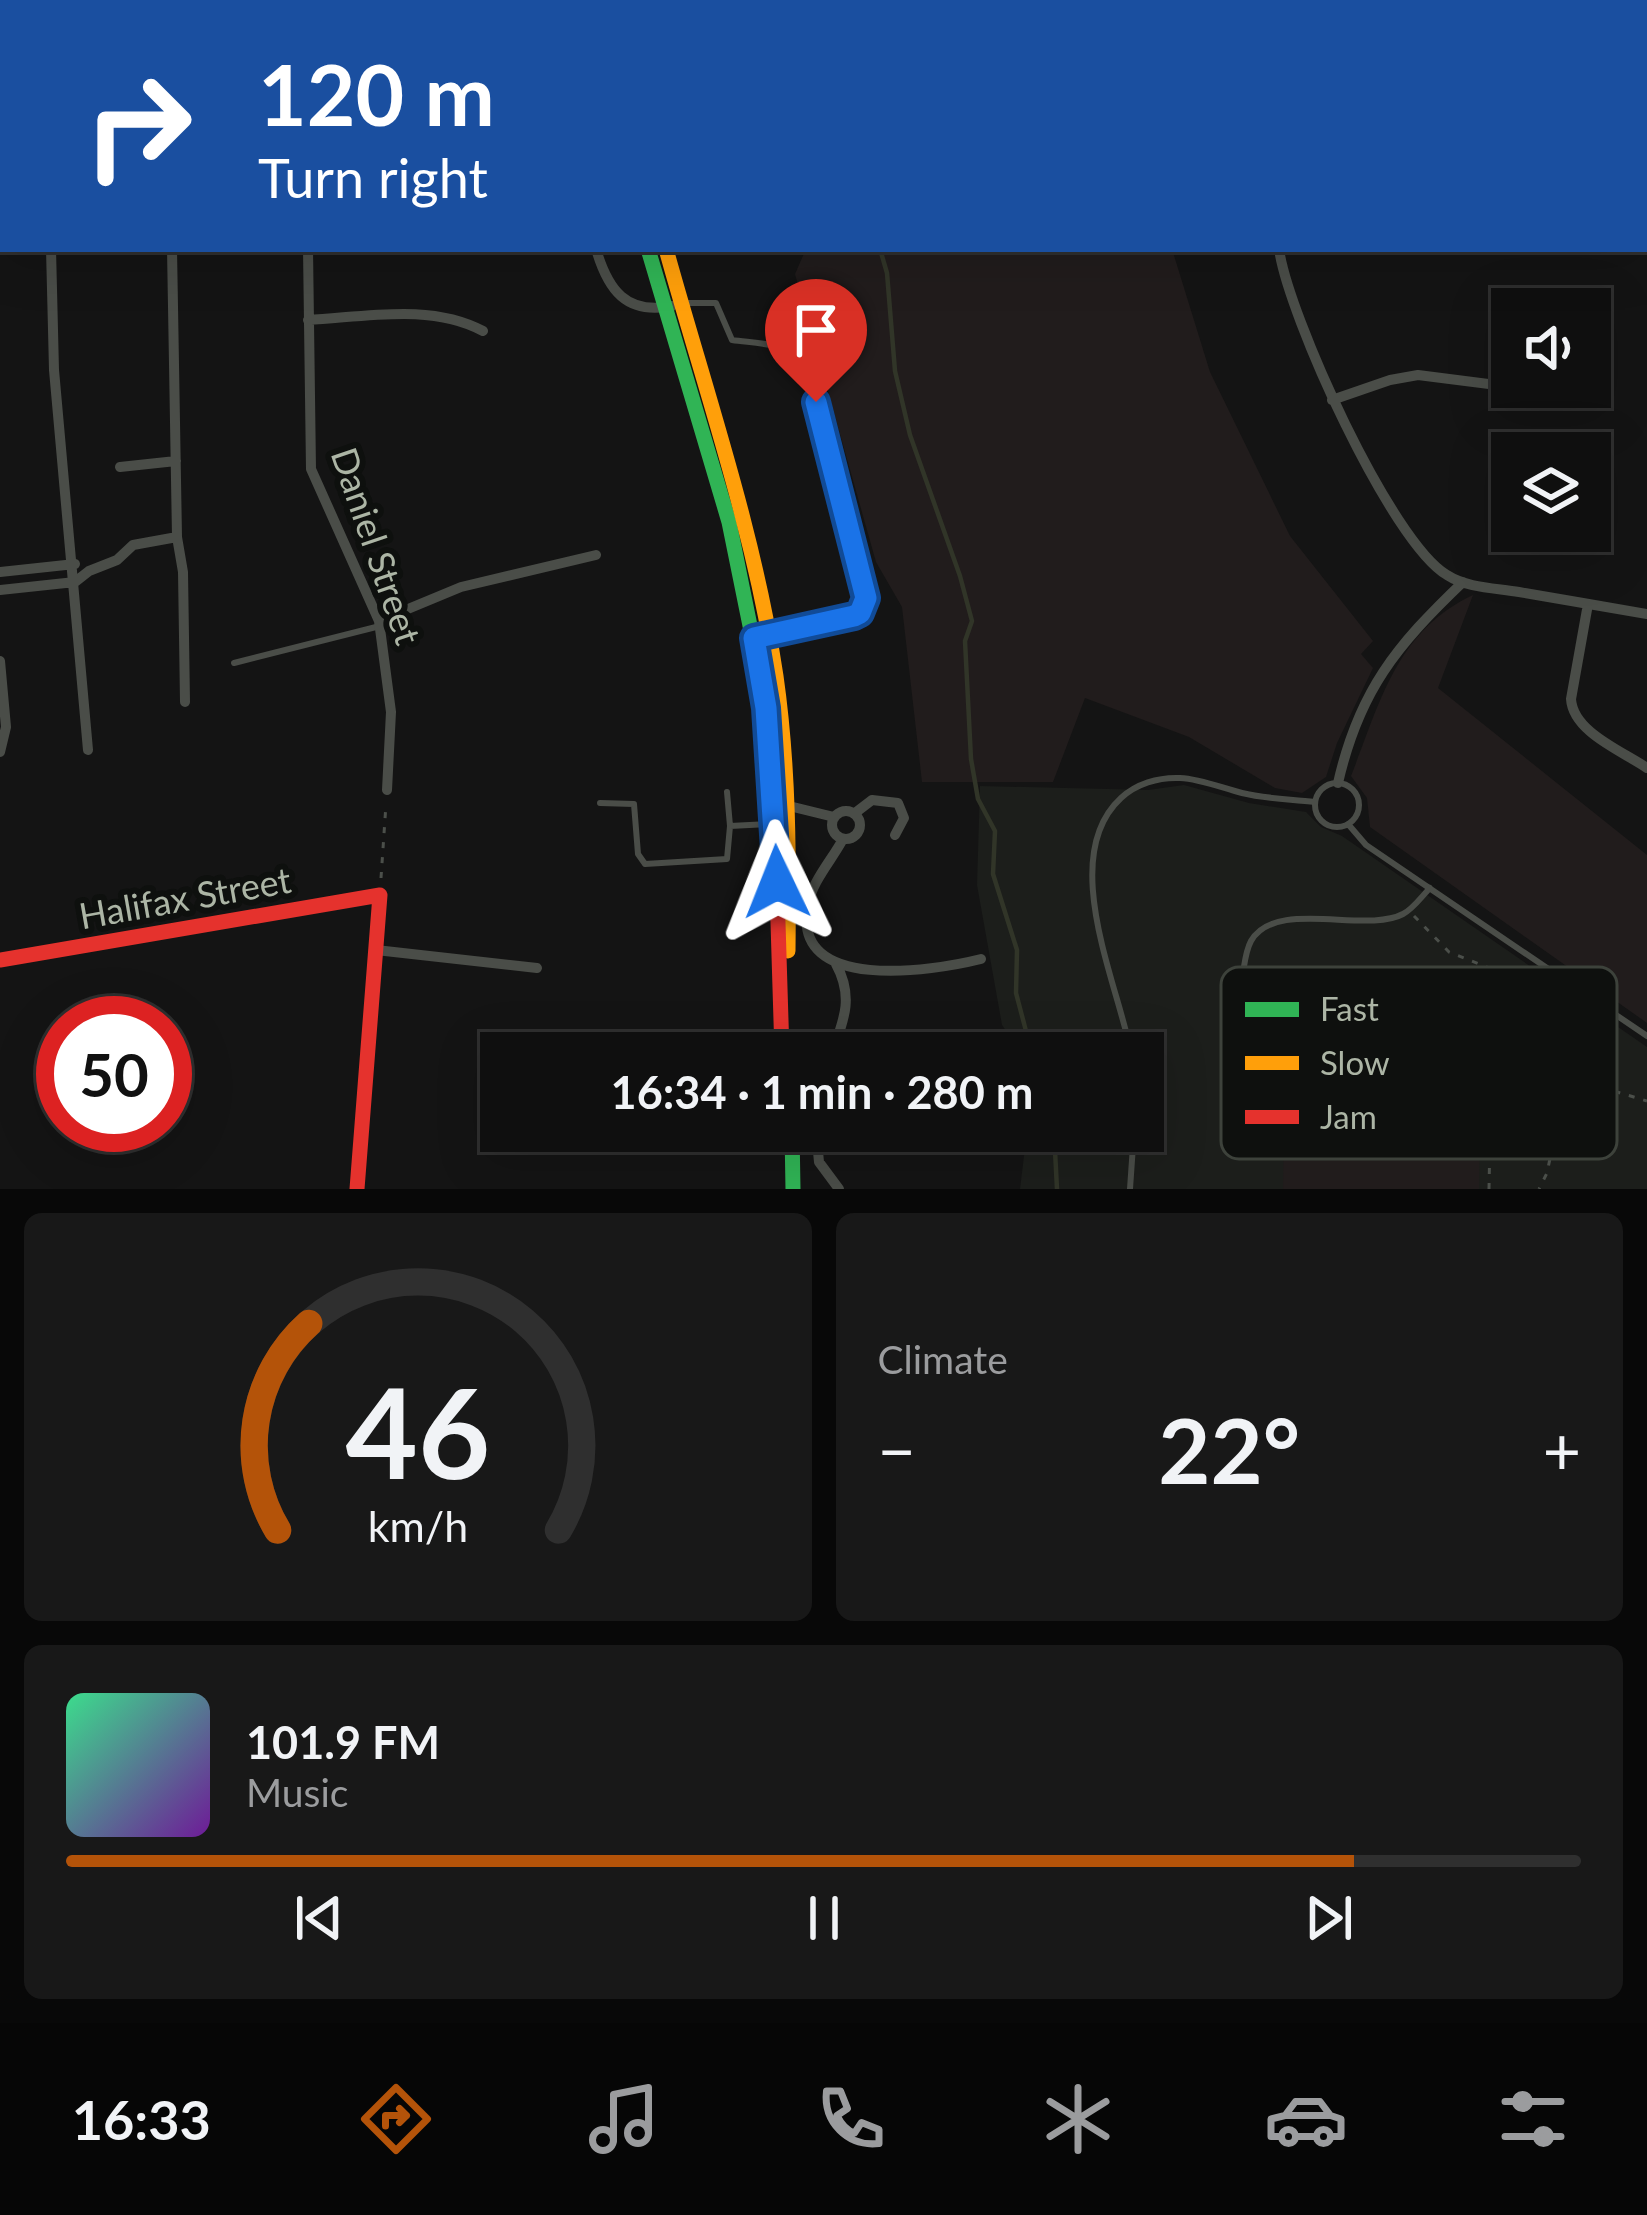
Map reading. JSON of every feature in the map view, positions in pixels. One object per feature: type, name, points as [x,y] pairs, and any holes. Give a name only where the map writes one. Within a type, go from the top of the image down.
[{"type":"main road","points":[[649,252],[673,306],[759,583],[761,636],[778,689],[785,1032]]},
{"type":"main road","points":[[666,252],[673,306]]},
{"type":"main road","points":[[779,806],[775,824],[785,1032]]},
{"type":"main road","points":[[357,1189],[380,895]]},
{"type":"main road","name":"Halifax Street","points":[[0,960],[380,895]]},
{"type":"main road","points":[[789,1152],[790,1189]]},
{"type":"street","points":[[51,252],[54,370],[88,750]]},
{"type":"street","points":[[172,252],[185,702]]},
{"type":"street","name":"Daniel Street","points":[[308,252],[311,469],[379,624],[392,712],[387,790]]},
{"type":"street","points":[[597,252],[611,290],[626,303],[673,306]]},
{"type":"street","points":[[1280,252],[1292,299],[1333,400],[1385,494],[1422,550],[1447,575],[1462,582],[1647,614]]},
{"type":"street","points":[[308,320],[436,315],[483,331]]},
{"type":"street","points":[[1333,400],[1418,375],[1491,384]]},
{"type":"street","points":[[120,467],[176,461]]},
{"type":"street","points":[[0,590],[75,582],[116,560],[133,544],[177,537]]},
{"type":"street","points":[[379,624],[461,587],[596,555]]},
{"type":"street","points":[[0,572],[74,563],[89,571]]},
{"type":"street","points":[[1338,783],[1356,724],[1384,667],[1407,635],[1462,582]]},
{"type":"street","points":[[1588,604],[1570,699],[1572,712],[1580,723],[1647,768]]},
{"type":"street","points":[[0,661],[6,727],[0,752]]},
{"type":"street","points":[[855,814],[872,800],[898,803],[904,818],[895,835]]},
{"type":"street","points":[[779,806],[835,817],[844,811],[855,814],[860,823],[859,831],[843,838],[815,885],[807,918],[820,952],[836,964],[863,969],[938,969],[981,958]]},
{"type":"street","points":[[835,817],[833,830],[843,838]]},
{"type":"street","points":[[376,950],[537,968]]},
{"type":"street","points":[[836,964],[847,997],[840,1032]]},
{"type":"street","points":[[847,997],[863,969]]},
{"type":"street","points":[[818,1152],[819,1162],[839,1189]]},
{"type":"lane","points":[[673,306],[716,303],[732,340],[792,351],[804,358],[808,370],[866,598],[854,616],[761,636]]},
{"type":"lane","points":[[234,663],[379,624]]},
{"type":"lane","points":[[1125,1032],[1098,930],[1094,864],[1100,826],[1109,809],[1145,783],[1178,778],[1316,802]]},
{"type":"lane","points":[[1338,783],[1351,788],[1358,800],[1357,813],[1348,824],[1327,825],[1317,814],[1316,802],[1324,787],[1338,783]]},
{"type":"lane","points":[[601,803],[634,804],[638,854],[646,864],[727,859],[728,791]]},
{"type":"lane","points":[[730,826],[775,824]]},
{"type":"lane","points":[[1348,824],[1366,844],[1545,967]]},
{"type":"lane","points":[[1244,967],[1256,934],[1272,925],[1397,917],[1430,888]]},
{"type":"lane","points":[[1617,1016],[1647,1036]]},
{"type":"lane","points":[[1132,1152],[1132,1189]]},
{"type":"path","points":[[380,895],[387,790]]},
{"type":"path","points":[[1408,910],[1449,952],[1486,967]]},
{"type":"path","points":[[1617,1092],[1647,1101]]},
{"type":"path","points":[[1489,1189],[1490,1159]]},
{"type":"path","points":[[1539,1189],[1550,1159]]},
{"type":"shaded area","points":[[805,252],[1173,252],[1210,372],[1290,536],[1373,641],[1361,654],[1373,668],[1326,777],[1302,793],[1275,788],[1189,737],[1085,698],[1053,782],[922,782],[902,607],[876,562],[795,274]]},
{"type":"shaded area","points":[[1473,595],[1438,688],[1647,855],[1647,1023],[1617,1002],[1617,967],[1568,967],[1370,827],[1367,798],[1351,776],[1394,672],[1408,649],[1447,610]]},
{"type":"shaded area","points":[[1184,785],[1306,812],[1321,827],[1342,836],[1531,967],[1221,967],[1221,1159],[1617,1159],[1617,1026],[1647,1047],[1647,1189],[1020,1189],[1024,1152],[1164,1152],[1164,1032],[1007,1032],[977,885],[980,786],[1148,790]]},
{"type":"shaded area","points":[[1283,1159],[1479,1159],[1479,1189],[1283,1189]]},
{"type":"waterway","points":[[881,252],[887,273],[895,371],[910,435],[972,621],[965,641],[971,759],[978,799],[995,831],[993,874],[1017,950],[1016,993],[1027,1032]]},
{"type":"waterway","points":[[1055,1152],[1057,1189]]},
{"type":"traffic: fast","points":[[649,252],[729,522],[762,685]]},
{"type":"traffic: fast","points":[[792,1152],[793,1189]]},
{"type":"traffic: slow","points":[[667,252],[742,514],[767,622],[786,779],[788,951]]},
{"type":"traffic: jam","points":[[762,685],[775,825],[781,1032]]},
{"type":"traffic: jam","points":[[0,960],[380,895],[357,1189]]},
{"type":"route","points":[[777,882],[766,708],[754,638],[854,616],[866,598],[816,402]]}]
